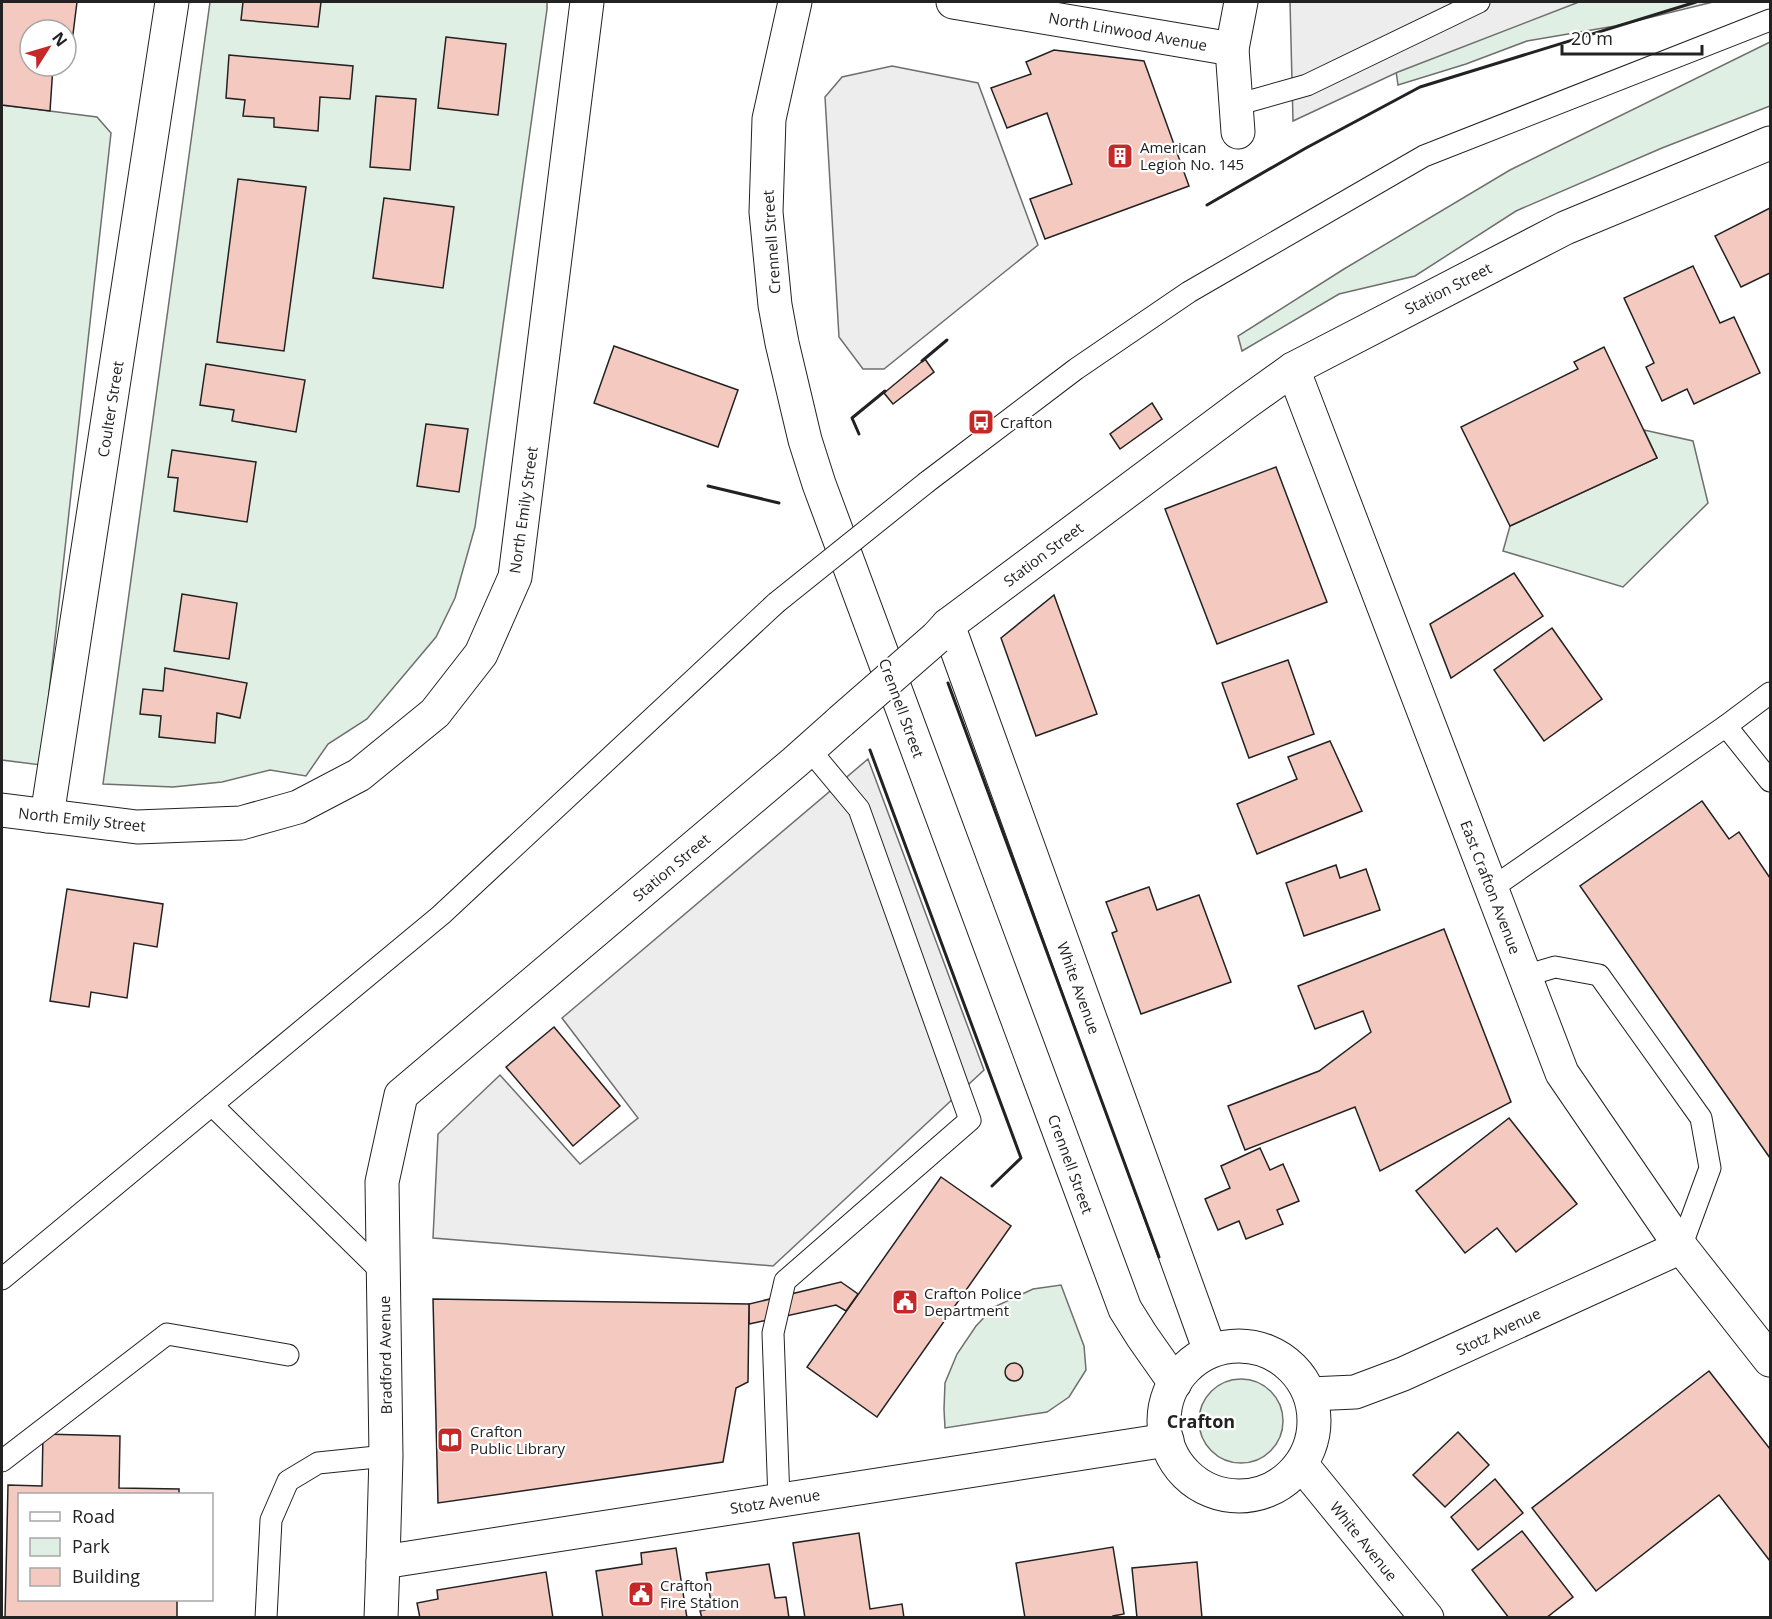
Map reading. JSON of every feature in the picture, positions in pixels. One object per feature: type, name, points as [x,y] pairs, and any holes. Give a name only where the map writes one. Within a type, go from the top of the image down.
[{"type":"street","name":"Coulter Street","points":[[47,816],[172,2]]},
{"type":"street","name":"North Emily Street","points":[[2,810],[137,827],[241,823],[298,807],[359,775],[435,713],[481,654],[515,577],[587,2]]},
{"type":"street","name":"Crennell Street","points":[[795,2],[769,119],[766,212],[779,324],[806,440],[823,495],[1125,1309],[1174,1383]]},
{"type":"street","name":"North Linwood Avenue","points":[[953,2],[1232,49]]},
{"type":"street","points":[[1237,118],[1232,49],[1241,2]]},
{"type":"street","name":"Station Street","points":[[401,1095],[809,749],[942,631],[1105,507],[1293,369],[1565,228],[1770,142]]},
{"type":"street","name":"East Crafton Avenue","points":[[1293,369],[1562,1073],[1681,1247],[1766,1345]]},
{"type":"street","name":"White Avenue","points":[[942,631],[1210,1351]]},
{"type":"street","name":"Bradford Avenue","points":[[381,1617],[386,1456],[382,1182],[401,1095]]},
{"type":"street","name":"Stotz Avenue","points":[[1310,1394],[1355,1392],[1403,1374],[1681,1247]]},
{"type":"street","points":[[1234,1346],[1246,1347],[1257,1348],[1280,1357],[1298,1373],[1310,1394],[1315,1418],[1312,1441],[1302,1465],[1283,1483],[1260,1494],[1234,1496],[1209,1490],[1188,1476],[1172,1455],[1165,1430],[1166,1405],[1174,1383],[1190,1364],[1210,1351],[1234,1346]]},
{"type":"street","name":"Stotz Avenue","points":[[383,1562],[1167,1440]]},
{"type":"street","name":"White Avenue","points":[[1302,1465],[1427,1617]]},
{"type":"lane","points":[[1237,118],[1479,2]]},
{"type":"lane","points":[[2,1279],[441,915],[776,603],[927,482],[1076,369],[1189,292],[1424,156],[1770,20]]},
{"type":"lane","points":[[1492,888],[1770,693]]},
{"type":"lane","points":[[1726,726],[1770,781]]},
{"type":"lane","points":[[779,1500],[773,1333],[785,1281],[970,1120],[859,809],[809,749]]},
{"type":"lane","points":[[1525,976],[1555,967],[1599,975],[1701,1118],[1710,1168],[1681,1247]]},
{"type":"lane","points":[[212,1105],[384,1274]]},
{"type":"lane","points":[[2,1461],[167,1334],[288,1355]]},
{"type":"lane","points":[[266,1617],[271,1520],[288,1481],[318,1463],[386,1456]]},
{"type":"green space","points":[[210,2],[547,2],[547,9],[475,527],[455,598],[436,637],[367,719],[328,744],[306,776],[270,770],[222,782],[173,787],[103,784]]},
{"type":"green space","points":[[1573,2],[1713,2],[1615,26],[1527,41],[1466,64],[1398,85],[1395,64]]},
{"type":"green space","points":[[1770,42],[1770,106],[1662,148],[1516,211],[1415,276],[1339,294],[1242,351],[1238,336],[1344,269],[1510,170]]},
{"type":"green space","points":[[2,105],[97,117],[111,133],[41,765],[2,760]]},
{"type":"green space","points":[[1644,430],[1693,441],[1708,503],[1623,587],[1503,551],[1510,526],[1657,458]]},
{"type":"green space","points":[[1061,1285],[1084,1346],[1086,1370],[1069,1397],[1047,1412],[945,1428],[945,1383],[957,1354],[976,1326],[994,1307],[1033,1289]]},
{"type":"green space","points":[[1241,1379],[1264,1386],[1276,1398],[1283,1421],[1276,1444],[1264,1456],[1241,1463],[1218,1456],[1206,1444],[1199,1421],[1206,1398],[1218,1386]]},
{"type":"shaded area","points":[[1290,2],[1579,2],[1398,72],[1293,121]]},
{"type":"shaded area","points":[[892,66],[978,83],[1038,245],[884,369],[863,369],[839,337],[825,97],[842,77]]},
{"type":"shaded area","points":[[868,759],[984,1070],[773,1266],[433,1238],[438,1134],[500,1075],[580,1164],[638,1118],[562,1018]]},
{"type":"building","points":[[2,2],[77,2],[75,18],[18,18],[18,78],[52,78],[50,111],[2,105]]},
{"type":"building","points":[[243,2],[321,2],[318,27],[241,20]]},
{"type":"building","points":[[446,37],[506,44],[498,115],[438,108]]},
{"type":"building","name":"American Legion No. 145","points":[[1054,50],[1144,61],[1189,186],[1045,239],[1030,199],[1072,184],[1047,113],[1007,128],[991,88],[1031,74],[1026,62]]},
{"type":"building","points":[[229,55],[353,66],[350,99],[320,97],[318,131],[274,127],[274,118],[243,116],[245,100],[226,98]]},
{"type":"building","points":[[376,96],[416,99],[410,170],[370,167]]},
{"type":"building","points":[[238,179],[306,187],[284,351],[217,342]]},
{"type":"building","points":[[384,198],[454,207],[443,288],[373,278]]},
{"type":"building","points":[[1770,208],[1770,273],[1741,287],[1715,236]]},
{"type":"building","points":[[1693,266],[1720,323],[1734,317],[1760,373],[1694,404],[1687,389],[1662,401],[1646,367],[1654,363],[1624,298]]},
{"type":"building","points":[[614,346],[738,390],[718,447],[594,403]]},
{"type":"building","points":[[1604,347],[1657,458],[1510,526],[1461,427],[1578,369],[1574,362]]},
{"type":"building","points":[[925,359],[934,372],[893,404],[884,393]]},
{"type":"building","points":[[206,364],[305,380],[296,432],[232,421],[234,410],[200,405]]},
{"type":"building","points":[[1152,403],[1162,419],[1120,449],[1110,434]]},
{"type":"building","points":[[426,424],[468,429],[459,492],[417,486]]},
{"type":"building","points":[[172,450],[256,462],[247,522],[174,511],[178,478],[168,477]]},
{"type":"building","points":[[1276,467],[1327,602],[1217,644],[1165,509]]},
{"type":"building","points":[[1514,573],[1543,616],[1451,678],[1430,624]]},
{"type":"building","points":[[182,594],[237,603],[229,659],[174,651]]},
{"type":"building","points":[[1054,595],[1097,714],[1036,736],[1001,638]]},
{"type":"building","points":[[1552,628],[1602,699],[1544,741],[1494,670]]},
{"type":"building","points":[[1288,660],[1314,734],[1249,758],[1222,683]]},
{"type":"building","points":[[165,668],[247,683],[240,718],[217,713],[215,743],[159,737],[161,716],[140,714],[143,689],[163,691]]},
{"type":"building","points":[[1330,741],[1362,811],[1257,854],[1237,804],[1297,779],[1288,757]]},
{"type":"building","points":[[1702,801],[1729,839],[1739,832],[1770,878],[1770,1158],[1580,886]]},
{"type":"building","points":[[1336,865],[1340,878],[1366,869],[1380,910],[1304,936],[1286,883]]},
{"type":"building","points":[[1149,887],[1157,910],[1199,895],[1231,982],[1141,1014],[1112,933],[1117,931],[1106,902]]},
{"type":"building","points":[[67,889],[163,904],[157,947],[134,943],[127,998],[91,992],[89,1007],[50,1001]]},
{"type":"building","points":[[1444,929],[1511,1102],[1380,1171],[1355,1107],[1245,1150],[1228,1106],[1319,1071],[1371,1032],[1363,1011],[1315,1029],[1298,986]]},
{"type":"building","points":[[554,1027],[620,1106],[573,1146],[506,1067]]},
{"type":"building","points":[[1509,1118],[1577,1204],[1516,1252],[1497,1228],[1465,1253],[1416,1191]]},
{"type":"building","points":[[1260,1148],[1270,1170],[1283,1164],[1299,1201],[1277,1210],[1283,1224],[1246,1239],[1239,1221],[1218,1230],[1205,1199],[1230,1188],[1221,1166]]},
{"type":"building","name":"Crafton Police Department","points":[[941,1177],[1011,1226],[877,1417],[807,1367]]},
{"type":"building","points":[[841,1282],[858,1294],[846,1311],[836,1305],[749,1324],[749,1304]]},
{"type":"building","points":[[433,1299],[749,1304],[748,1382],[736,1388],[723,1462],[438,1503]]},
{"type":"building","points":[[1014,1363],[1020,1366],[1023,1372],[1020,1378],[1014,1381],[1008,1378],[1005,1372],[1008,1366]]},
{"type":"building","points":[[1709,1371],[1770,1449],[1770,1561],[1719,1495],[1596,1591],[1532,1508]]},
{"type":"building","points":[[1458,1432],[1489,1465],[1445,1507],[1413,1475]]},
{"type":"building","points":[[43,1434],[120,1436],[119,1488],[179,1489],[179,1493],[18,1493],[18,1601],[177,1601],[177,1618],[5,1618],[8,1485],[42,1486]]},
{"type":"building","points":[[1495,1479],[1523,1513],[1478,1550],[1451,1517]]},
{"type":"building","points":[[1522,1531],[1573,1597],[1546,1618],[1509,1618],[1472,1570]]},
{"type":"building","points":[[859,1533],[870,1609],[902,1604],[904,1618],[805,1618],[793,1543]]},
{"type":"building","points":[[1113,1547],[1124,1614],[1113,1616],[1113,1618],[1025,1618],[1016,1563]]},
{"type":"building","name":"Crafton Fire Station","points":[[676,1548],[687,1618],[603,1618],[596,1571],[642,1564],[641,1553]]},
{"type":"building","points":[[1197,1562],[1202,1618],[1137,1618],[1132,1568]]},
{"type":"building","name":"Crafton Fire Station","points":[[769,1564],[775,1598],[786,1597],[789,1618],[702,1618],[700,1611],[712,1608],[706,1573]]},
{"type":"building","points":[[546,1572],[553,1618],[420,1618],[417,1603],[438,1599],[437,1590]]},
{"type":"wall","points":[[1207,205],[1306,148],[1420,87],[1696,2]]},
{"type":"wall","points":[[922,361],[947,340]]},
{"type":"wall","points":[[859,434],[852,418],[885,391]]},
{"type":"wall","points":[[708,486],[779,503]]},
{"type":"wall","points":[[948,683],[1159,1257]]},
{"type":"wall","points":[[870,750],[1021,1158],[992,1186]]},
{"type":"place","name":"American Legion No. 145","points":[[1120,156]]},
{"type":"place","name":"Crafton","points":[[981,422]]},
{"type":"place","name":"Crafton Police Department","points":[[905,1302]]},
{"type":"place","name":"Crafton Public Library","points":[[450,1440]]},
{"type":"place","name":"Crafton Fire Station","points":[[641,1594]]},
{"type":"district","name":"Crafton","points":[[1201,1421]]}]
